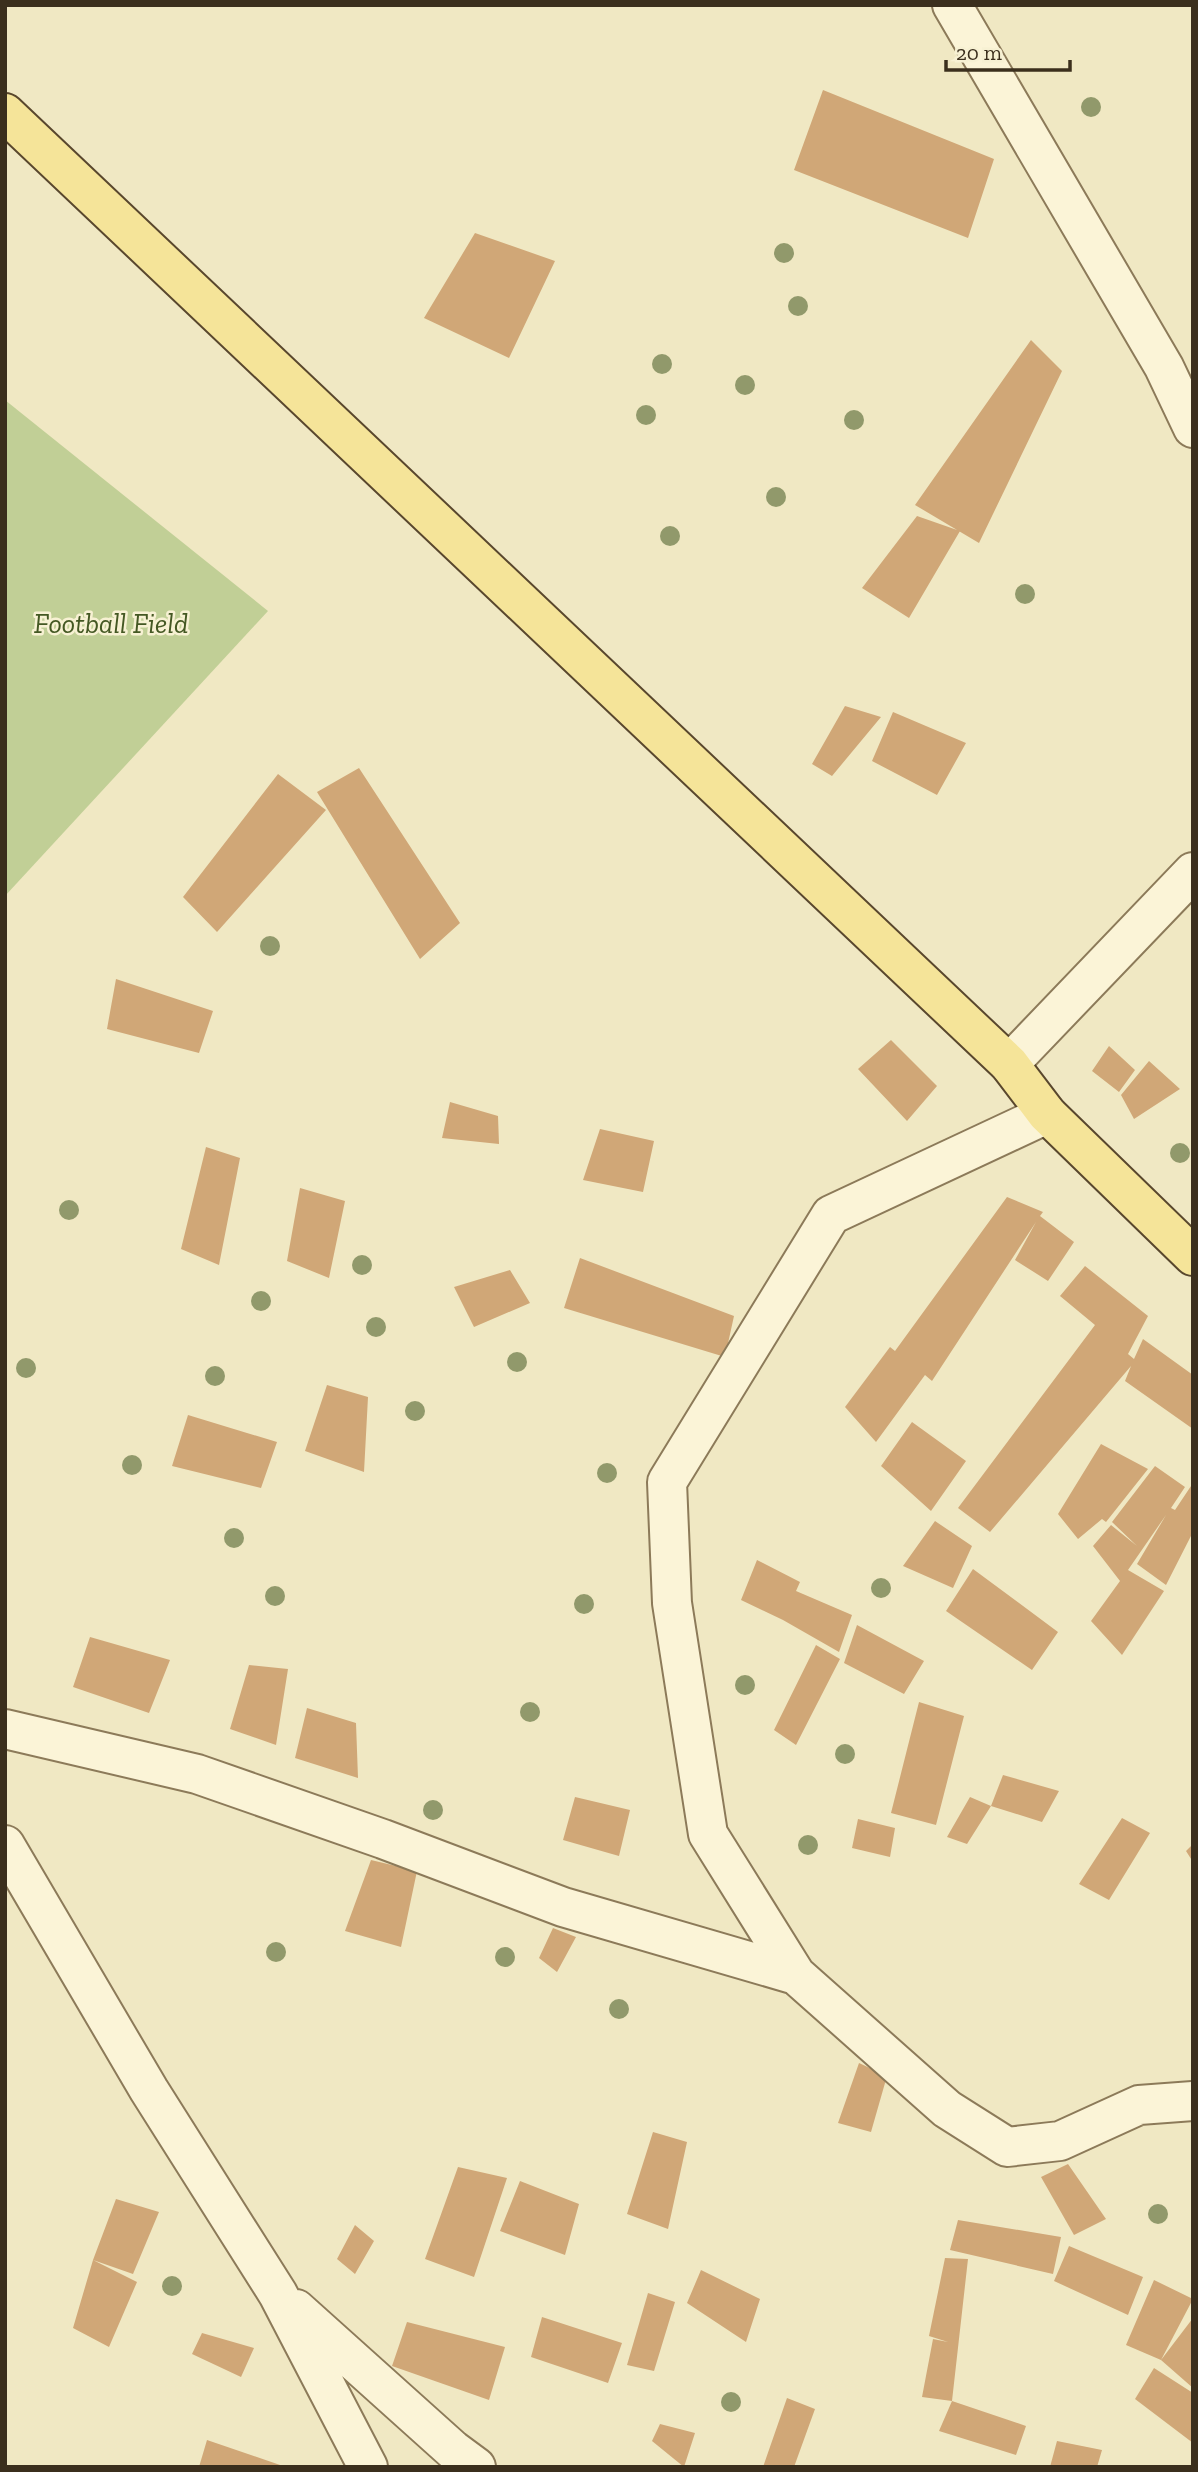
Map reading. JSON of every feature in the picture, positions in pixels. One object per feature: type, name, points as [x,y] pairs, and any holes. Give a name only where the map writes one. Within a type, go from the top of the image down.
[{"type":"main road","points":[[5,113],[1009,1065],[1047,1114],[1193,1256]]},
{"type":"street","points":[[952,5],[1164,367],[1193,428]]},
{"type":"street","points":[[1009,1065],[1190,879]]},
{"type":"street","points":[[1047,1114],[831,1215],[667,1482],[672,1603],[708,1834],[796,1975],[947,2109],[1007,2147],[1060,2141],[1139,2105],[1193,2101]]},
{"type":"street","points":[[5,1729],[197,1774],[383,1839],[563,1907],[796,1975]]},
{"type":"street","points":[[5,1845],[149,2090],[278,2294],[368,2467]]},
{"type":"street","points":[[278,2294],[453,2450],[476,2467]]},
{"type":"green space","name":"Football Field","points":[[5,400],[268,611],[5,896]]},
{"type":"building","points":[[823,90],[994,159],[968,238],[794,170]]},
{"type":"building","points":[[475,233],[555,261],[509,358],[424,318]]},
{"type":"building","points":[[1031,340],[1062,371],[979,543],[915,505]]},
{"type":"building","points":[[917,516],[960,531],[909,618],[862,588]]},
{"type":"building","points":[[845,706],[881,717],[832,776],[812,764]]},
{"type":"building","points":[[893,712],[966,743],[937,795],[872,761]]},
{"type":"building","points":[[359,768],[460,923],[420,959],[317,792]]},
{"type":"building","points":[[278,774],[326,810],[217,932],[183,897]]},
{"type":"building","points":[[116,979],[213,1011],[199,1053],[107,1029]]},
{"type":"building","points":[[891,1040],[937,1086],[907,1121],[858,1069]]},
{"type":"building","points":[[1109,1046],[1135,1070],[1119,1092],[1092,1071]]},
{"type":"building","points":[[1149,1061],[1180,1089],[1134,1119],[1121,1095]]},
{"type":"building","points":[[450,1102],[498,1116],[499,1144],[442,1138]]},
{"type":"building","points":[[600,1129],[654,1141],[643,1192],[583,1180]]},
{"type":"building","points":[[206,1147],[240,1158],[219,1265],[181,1249]]},
{"type":"building","points":[[300,1188],[345,1201],[329,1278],[287,1261]]},
{"type":"building","points":[[1007,1197],[1043,1212],[1040,1216],[1074,1242],[1048,1281],[1015,1260],[1036,1222],[932,1381],[925,1375],[876,1442],[845,1407],[890,1347],[895,1351]]},
{"type":"building","points":[[580,1258],[734,1316],[725,1357],[564,1308]]},
{"type":"building","points":[[1085,1266],[1148,1316],[1128,1354],[1134,1359],[1143,1339],[1193,1375],[1193,1429],[1125,1381],[1131,1366],[990,1532],[958,1508],[1095,1325],[1060,1296]]},
{"type":"building","points":[[510,1270],[530,1303],[474,1327],[454,1287]]},
{"type":"building","points":[[327,1385],[368,1397],[364,1472],[305,1451]]},
{"type":"building","points":[[188,1415],[277,1442],[261,1488],[172,1466]]},
{"type":"building","points":[[912,1422],[966,1461],[931,1511],[881,1466]]},
{"type":"building","points":[[1101,1444],[1148,1469],[1106,1522],[1102,1519],[1078,1539],[1058,1514]]},
{"type":"building","points":[[1155,1466],[1185,1487],[1171,1508],[1175,1510],[1193,1483],[1193,1532],[1166,1585],[1137,1564],[1166,1515],[1128,1570],[1164,1591],[1122,1655],[1091,1621],[1120,1581],[1093,1546],[1111,1525],[1137,1546],[1112,1522]]},
{"type":"building","points":[[935,1521],[972,1546],[953,1588],[903,1566]]},
{"type":"building","points":[[757,1560],[800,1582],[796,1591],[852,1615],[839,1652],[741,1600]]},
{"type":"building","points":[[973,1569],[1058,1632],[1032,1670],[946,1611]]},
{"type":"building","points":[[857,1625],[924,1661],[904,1694],[844,1663]]},
{"type":"building","points":[[90,1637],[170,1660],[149,1713],[73,1687]]},
{"type":"building","points":[[816,1645],[840,1659],[796,1745],[774,1730]]},
{"type":"building","points":[[249,1665],[288,1669],[276,1745],[230,1729]]},
{"type":"building","points":[[919,1702],[964,1716],[936,1825],[891,1813]]},
{"type":"building","points":[[307,1708],[356,1723],[358,1778],[295,1758]]},
{"type":"building","points":[[1003,1775],[1059,1791],[1042,1822],[991,1806]]},
{"type":"building","points":[[575,1797],[630,1810],[619,1856],[563,1840]]},
{"type":"building","points":[[970,1797],[991,1806],[967,1844],[947,1837]]},
{"type":"building","points":[[1122,1818],[1150,1833],[1109,1900],[1079,1884]]},
{"type":"building","points":[[858,1819],[895,1828],[890,1857],[852,1848]]},
{"type":"building","points":[[1193,1844],[1193,1862],[1186,1851]]},
{"type":"building","points":[[371,1860],[417,1871],[401,1947],[345,1931]]},
{"type":"building","points":[[553,1928],[576,1937],[557,1972],[539,1958]]},
{"type":"building","points":[[859,2063],[887,2076],[871,2132],[838,2123]]},
{"type":"building","points":[[653,2132],[687,2142],[668,2229],[627,2214]]},
{"type":"building","points":[[1068,2164],[1106,2219],[1074,2235],[1041,2177]]},
{"type":"building","points":[[458,2167],[507,2178],[474,2277],[425,2259]]},
{"type":"building","points":[[520,2181],[579,2204],[565,2255],[500,2231]]},
{"type":"building","points":[[116,2199],[159,2212],[133,2274],[93,2260]]},
{"type":"building","points":[[958,2220],[1061,2237],[1053,2274],[950,2250]]},
{"type":"building","points":[[355,2225],[374,2241],[355,2274],[337,2259]]},
{"type":"building","points":[[1069,2246],[1143,2277],[1128,2315],[1054,2281]]},
{"type":"building","points":[[945,2258],[968,2259],[952,2401],[922,2397],[933,2339],[948,2342],[929,2336]]},
{"type":"building","points":[[93,2260],[137,2282],[109,2347],[73,2328]]},
{"type":"building","points":[[701,2270],[760,2299],[746,2342],[687,2303]]},
{"type":"building","points":[[1154,2280],[1193,2299],[1161,2360],[1126,2345]]},
{"type":"building","points":[[648,2293],[675,2302],[654,2371],[627,2365]]},
{"type":"building","points":[[542,2317],[622,2343],[608,2383],[531,2357]]},
{"type":"building","points":[[1193,2318],[1193,2388],[1161,2360]]},
{"type":"building","points":[[407,2322],[505,2347],[489,2400],[392,2366]]},
{"type":"building","points":[[202,2333],[254,2348],[241,2377],[192,2354]]},
{"type":"building","points":[[1154,2368],[1193,2393],[1193,2443],[1135,2399]]},
{"type":"building","points":[[787,2398],[815,2409],[794,2467],[763,2467]]},
{"type":"building","points":[[952,2401],[1026,2426],[1016,2455],[939,2431]]},
{"type":"building","points":[[660,2424],[695,2433],[684,2467],[652,2441]]},
{"type":"building","points":[[207,2440],[283,2466],[283,2467],[199,2467]]},
{"type":"building","points":[[1057,2441],[1102,2450],[1097,2467],[1050,2467]]}]
